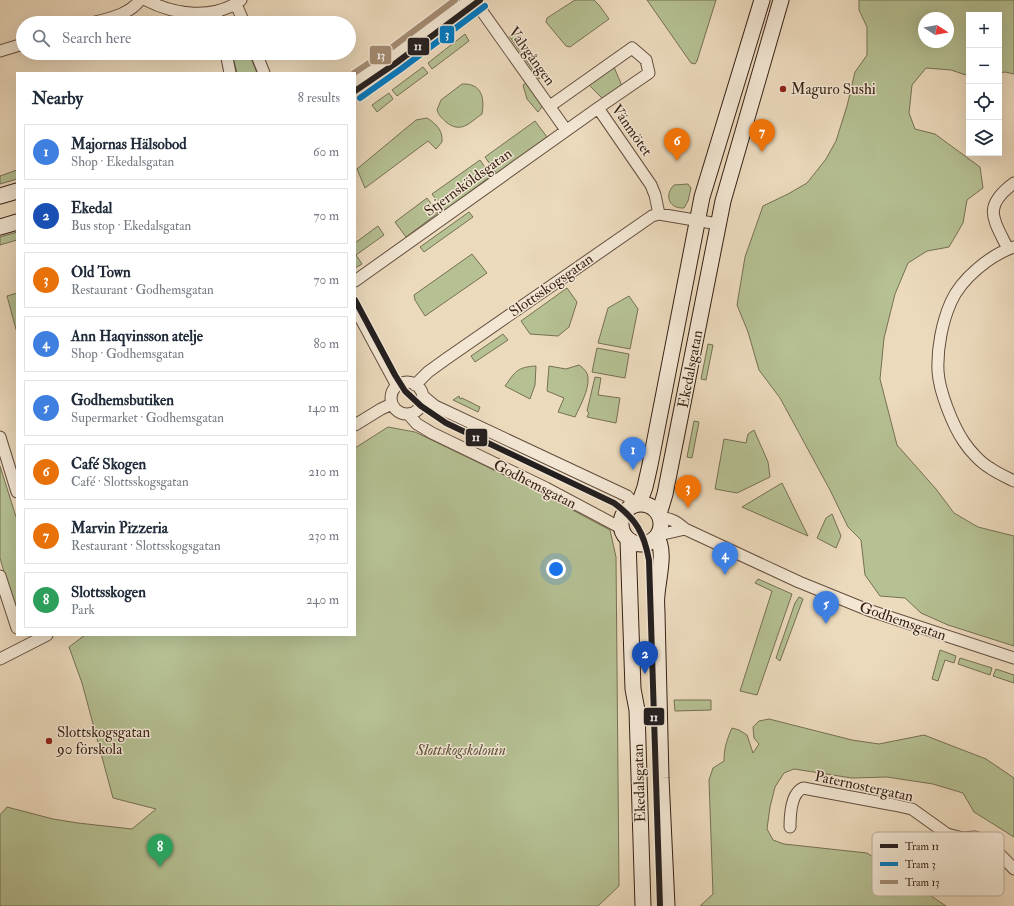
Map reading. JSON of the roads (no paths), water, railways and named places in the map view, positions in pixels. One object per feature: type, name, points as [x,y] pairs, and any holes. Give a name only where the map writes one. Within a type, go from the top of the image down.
[{"type":"street","points":[[115,16],[136,6],[140,0]]},
{"type":"street","points":[[146,0],[156,6],[186,12],[207,14],[216,12],[239,2],[242,16]]},
{"type":"street","points":[[356,85],[386,65],[473,0]]},
{"type":"street","name":"Valvgången","points":[[473,0],[566,130]]},
{"type":"street","points":[[697,220],[702,197],[762,0]]},
{"type":"street","points":[[660,214],[718,224],[734,161],[782,0]]},
{"type":"street","points":[[216,12],[217,16]]},
{"type":"street","points":[[0,51],[16,46]]},
{"type":"street","name":"Vänmötet","points":[[550,106],[632,48],[646,60],[649,72],[598,108],[651,186],[656,195],[660,214]]},
{"type":"street","points":[[227,60],[230,72]]},
{"type":"street","points":[[259,60],[264,72]]},
{"type":"street","name":"Stjernsköldsgatan","points":[[356,280],[598,108]]},
{"type":"street","points":[[1014,183],[999,196],[994,203],[993,211],[995,222],[1011,248],[990,259],[975,271],[964,283],[951,302],[941,337],[938,372],[944,398],[956,428],[965,443],[988,468],[1014,481]]},
{"type":"street","points":[[0,196],[16,191]]},
{"type":"street","name":"Slottsskogsgatan","points":[[416,385],[428,372],[531,298],[652,216],[660,214]]},
{"type":"street","name":"Ekedalsgatan","points":[[637,504],[645,487],[650,465],[697,220]]},
{"type":"street","points":[[0,227],[16,222]]},
{"type":"street","name":"Ekedalsgatan","points":[[660,516],[718,224]]},
{"type":"street","points":[[356,310],[397,386]]},
{"type":"street","points":[[356,424],[392,404],[391,396],[393,390],[397,386],[407,382],[416,385]]},
{"type":"street","name":"Godhemsgatan","points":[[416,385],[420,389],[423,396],[435,406],[627,496],[637,504],[650,506],[660,516],[676,521],[685,529],[799,582],[862,607],[1014,658]]},
{"type":"street","points":[[409,414],[415,413],[420,408],[423,401],[423,396]]},
{"type":"street","name":"Godhemsgatan","points":[[392,404],[400,413],[409,414],[417,424],[432,433],[546,488],[624,534],[635,544],[646,544],[658,536],[685,529]]},
{"type":"street","points":[[0,437],[16,489]]},
{"type":"street","points":[[624,534],[621,523],[623,514],[637,504]]},
{"type":"street","points":[[658,536],[662,524],[660,516]]},
{"type":"street","name":"Ekedalsgatan","points":[[624,534],[629,589],[633,689],[637,710],[643,906]]},
{"type":"street","name":"Ekedalsgatan","points":[[658,536],[661,560],[656,597],[667,906]]},
{"type":"street","points":[[0,576],[16,625]]},
{"type":"street","points":[[19,636],[23,647]]},
{"type":"street","points":[[0,659],[45,636]]},
{"type":"street","name":"Paternostergatan","points":[[790,827],[790,818],[794,801],[800,790],[804,788],[894,804],[912,809],[944,832]]},
{"type":"street","name":"Paternostergatan","points":[[1004,859],[1014,869]]},
{"type":"tram line","name":"13","points":[[356,72],[387,51],[455,0]]},
{"type":"tram line","name":"11","points":[[356,90],[396,63],[480,0]]},
{"type":"tram line","name":"3","points":[[360,98],[485,6]]},
{"type":"tram line","name":"11","points":[[356,302],[395,375],[405,391],[421,406],[446,423],[614,503],[628,515],[642,534],[649,560],[660,906]]},
{"type":"place","name":"Maguro Sushi","points":[[783,89]]},
{"type":"place","name":"Marvin Pizzeria","points":[[762,152]]},
{"type":"place","name":"Café Skogen","points":[[677,161]]},
{"type":"place","name":"Majornas Hälsobod","points":[[633,470]]},
{"type":"place","name":"Old Town","points":[[688,508]]},
{"type":"place","name":"Ann Haqvinsson atelje","points":[[725,575]]},
{"type":"place","name":"Godhemsbutiken","points":[[826,624]]},
{"type":"place","name":"Ekedal","points":[[645,674]]},
{"type":"place","name":"Slottskogsgatan 90 förskola","points":[[49,741]]},
{"type":"place","name":"Slottsskogen","points":[[160,867]]},
{"type":"park label","name":"Slottskogskolonin","points":[[461,750]]}]
